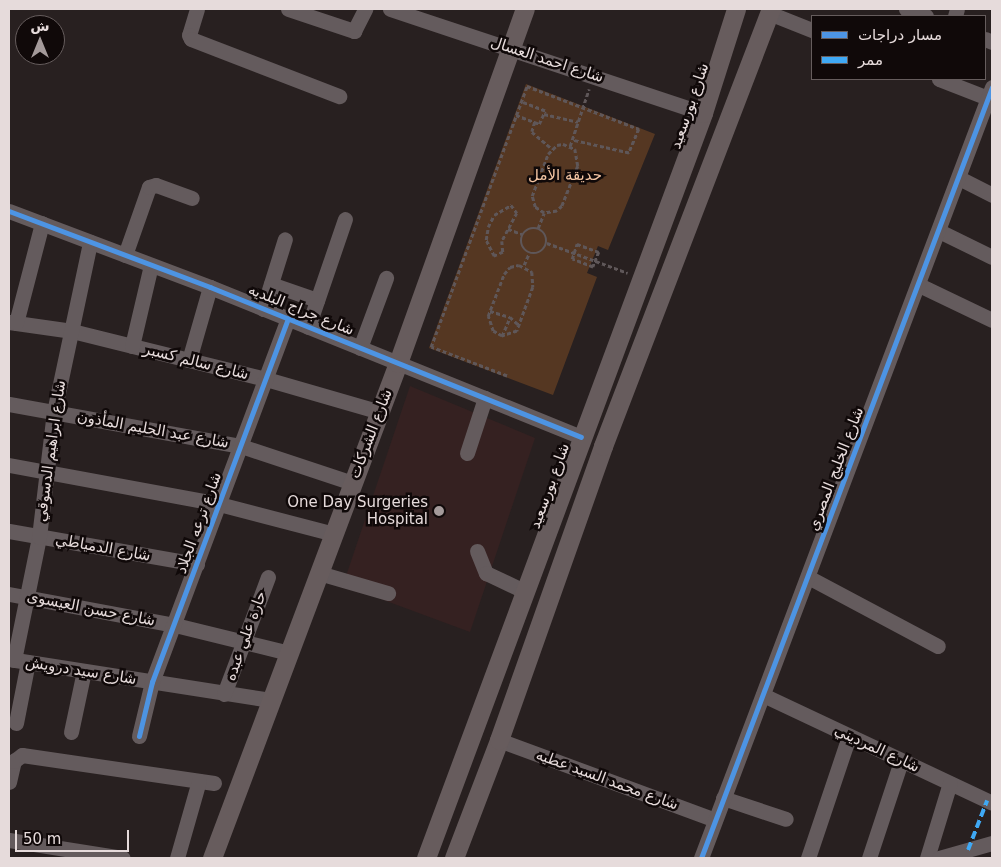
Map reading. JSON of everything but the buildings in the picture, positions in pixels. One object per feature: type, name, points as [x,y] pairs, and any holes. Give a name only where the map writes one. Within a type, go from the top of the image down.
[{"type":"main road","name":"شارع الشركات","points":[[212,858],[398,364],[525,9]]},
{"type":"main road","name":"شارع بورسعيد","points":[[426,858],[702,113],[736,9]]},
{"type":"main road","points":[[454,858],[499,740],[603,446],[770,11]]},
{"type":"street","points":[[197,9],[189,35],[191,39],[339,96]]},
{"type":"street","points":[[288,9],[354,31],[365,9]]},
{"type":"street","name":"شارع احمد العسال","points":[[390,9],[702,113]]},
{"type":"street","points":[[906,9],[923,15]]},
{"type":"street","points":[[770,11],[811,30]]},
{"type":"street","points":[[943,80],[990,92]]},
{"type":"street","name":"شارع الخليج المصري","points":[[701,858],[959,178],[987,119],[990,92]]},
{"type":"street","points":[[959,178],[992,195]]},
{"type":"street","points":[[125,255],[149,187],[156,185],[192,198]]},
{"type":"street","name":"شارع جراج البلديه","points":[[9,211],[210,287],[581,437]]},
{"type":"street","points":[[308,327],[345,219]]},
{"type":"street","points":[[13,323],[42,223]]},
{"type":"street","points":[[939,231],[992,257]]},
{"type":"street","points":[[263,309],[285,239]]},
{"type":"street","name":"شارع ابراهيم الدسوقي","points":[[16,723],[17,661],[49,471],[54,412],[90,242]]},
{"type":"street","points":[[132,346],[152,265]]},
{"type":"street","points":[[360,348],[386,278]]},
{"type":"street","points":[[271,284],[317,300]]},
{"type":"street","points":[[919,285],[992,320]]},
{"type":"street","points":[[189,360],[210,287]]},
{"type":"street","name":"شارع ترعه الجلاد","points":[[139,736],[152,682],[288,319]]},
{"type":"street","name":"شارع سالم كسبر","points":[[13,323],[72,331],[266,379],[380,412]]},
{"type":"street","points":[[467,453],[485,398]]},
{"type":"street","name":"شارع عبد الحليم المأذون","points":[[9,404],[241,446],[353,483]]},
{"type":"street","points":[[9,464],[219,504],[334,534]]},
{"type":"street","name":"شارع الدمياطي","points":[[9,532],[197,564]]},
{"type":"street","points":[[477,551],[486,573],[524,592]]},
{"type":"street","points":[[319,573],[388,593]]},
{"type":"street","name":"حارة علي عبده","points":[[224,694],[246,643],[268,577]]},
{"type":"street","points":[[808,577],[938,646]]},
{"type":"street","name":"شارع حسن العيسوى","points":[[9,594],[174,625],[289,653]]},
{"type":"street","name":"شارع سيد درويش","points":[[17,661],[272,700]]},
{"type":"street","points":[[71,732],[84,671]]},
{"type":"street","name":"شارع المرديني","points":[[763,695],[992,803]]},
{"type":"street","points":[[808,858],[849,736]]},
{"type":"street","name":"شارع محمد السيد عطيه","points":[[499,740],[715,820]]},
{"type":"street","points":[[9,782],[14,761],[22,755],[206,782],[177,858]]},
{"type":"street","points":[[869,858],[902,761]]},
{"type":"street","points":[[926,858],[950,783]]},
{"type":"street","points":[[723,798],[786,819]]},
{"type":"street","points":[[9,840],[123,858]]},
{"type":"street","points":[[939,858],[967,854],[992,842]]},
{"type":"path","points":[[570,146],[594,76]]},
{"type":"path","points":[[507,376],[431,347],[527,86],[639,129],[629,153],[572,140]]},
{"type":"path","points":[[516,115],[539,124],[544,114],[545,111],[521,102]]},
{"type":"path","points":[[544,114],[578,122]]},
{"type":"path","points":[[535,122],[532,132],[552,149],[570,146]]},
{"type":"path","points":[[552,149],[532,196],[535,206],[544,213],[557,211],[562,206],[578,166],[578,154],[570,146]]},
{"type":"path","points":[[511,205],[516,213],[508,228],[502,241],[503,252],[494,256],[486,240],[488,227],[494,215],[511,205]]},
{"type":"path","points":[[538,228],[544,213]]},
{"type":"path","points":[[508,228],[522,234]]},
{"type":"path","points":[[522,234],[528,229],[538,228],[545,234],[547,243]]},
{"type":"path","points":[[522,234],[522,247],[529,253],[540,252],[547,243]]},
{"type":"path","points":[[547,243],[641,278]]},
{"type":"path","points":[[578,244],[599,252],[596,261],[593,267],[572,259],[578,244]]},
{"type":"path","points":[[524,266],[529,253]]},
{"type":"path","points":[[515,265],[524,266],[532,272],[535,282],[520,326],[513,334],[502,336],[490,327],[490,311],[507,270],[515,265]]},
{"type":"path","points":[[490,311],[510,317],[520,326]]},
{"type":"path","points":[[502,336],[510,317]]},
{"type":"shaded area","name":"One Day Surgeries Hospital","points":[[410,386],[535,438],[470,632],[343,585]]},
{"type":"green space","name":"حديقة الأمل","points":[[526,84],[655,134],[608,250],[598,246],[587,273],[597,277],[553,395],[429,348]]},
{"type":"marked path","points":[[968,850],[987,801]]},
{"type":"cycle path","points":[[701,858],[992,87]]},
{"type":"cycle path","points":[[9,211],[210,287],[581,437]]},
{"type":"cycle path","points":[[139,736],[152,682],[288,319]]},
{"type":"place","name":"One Day Surgeries Hospital","points":[[439,511]]}]
